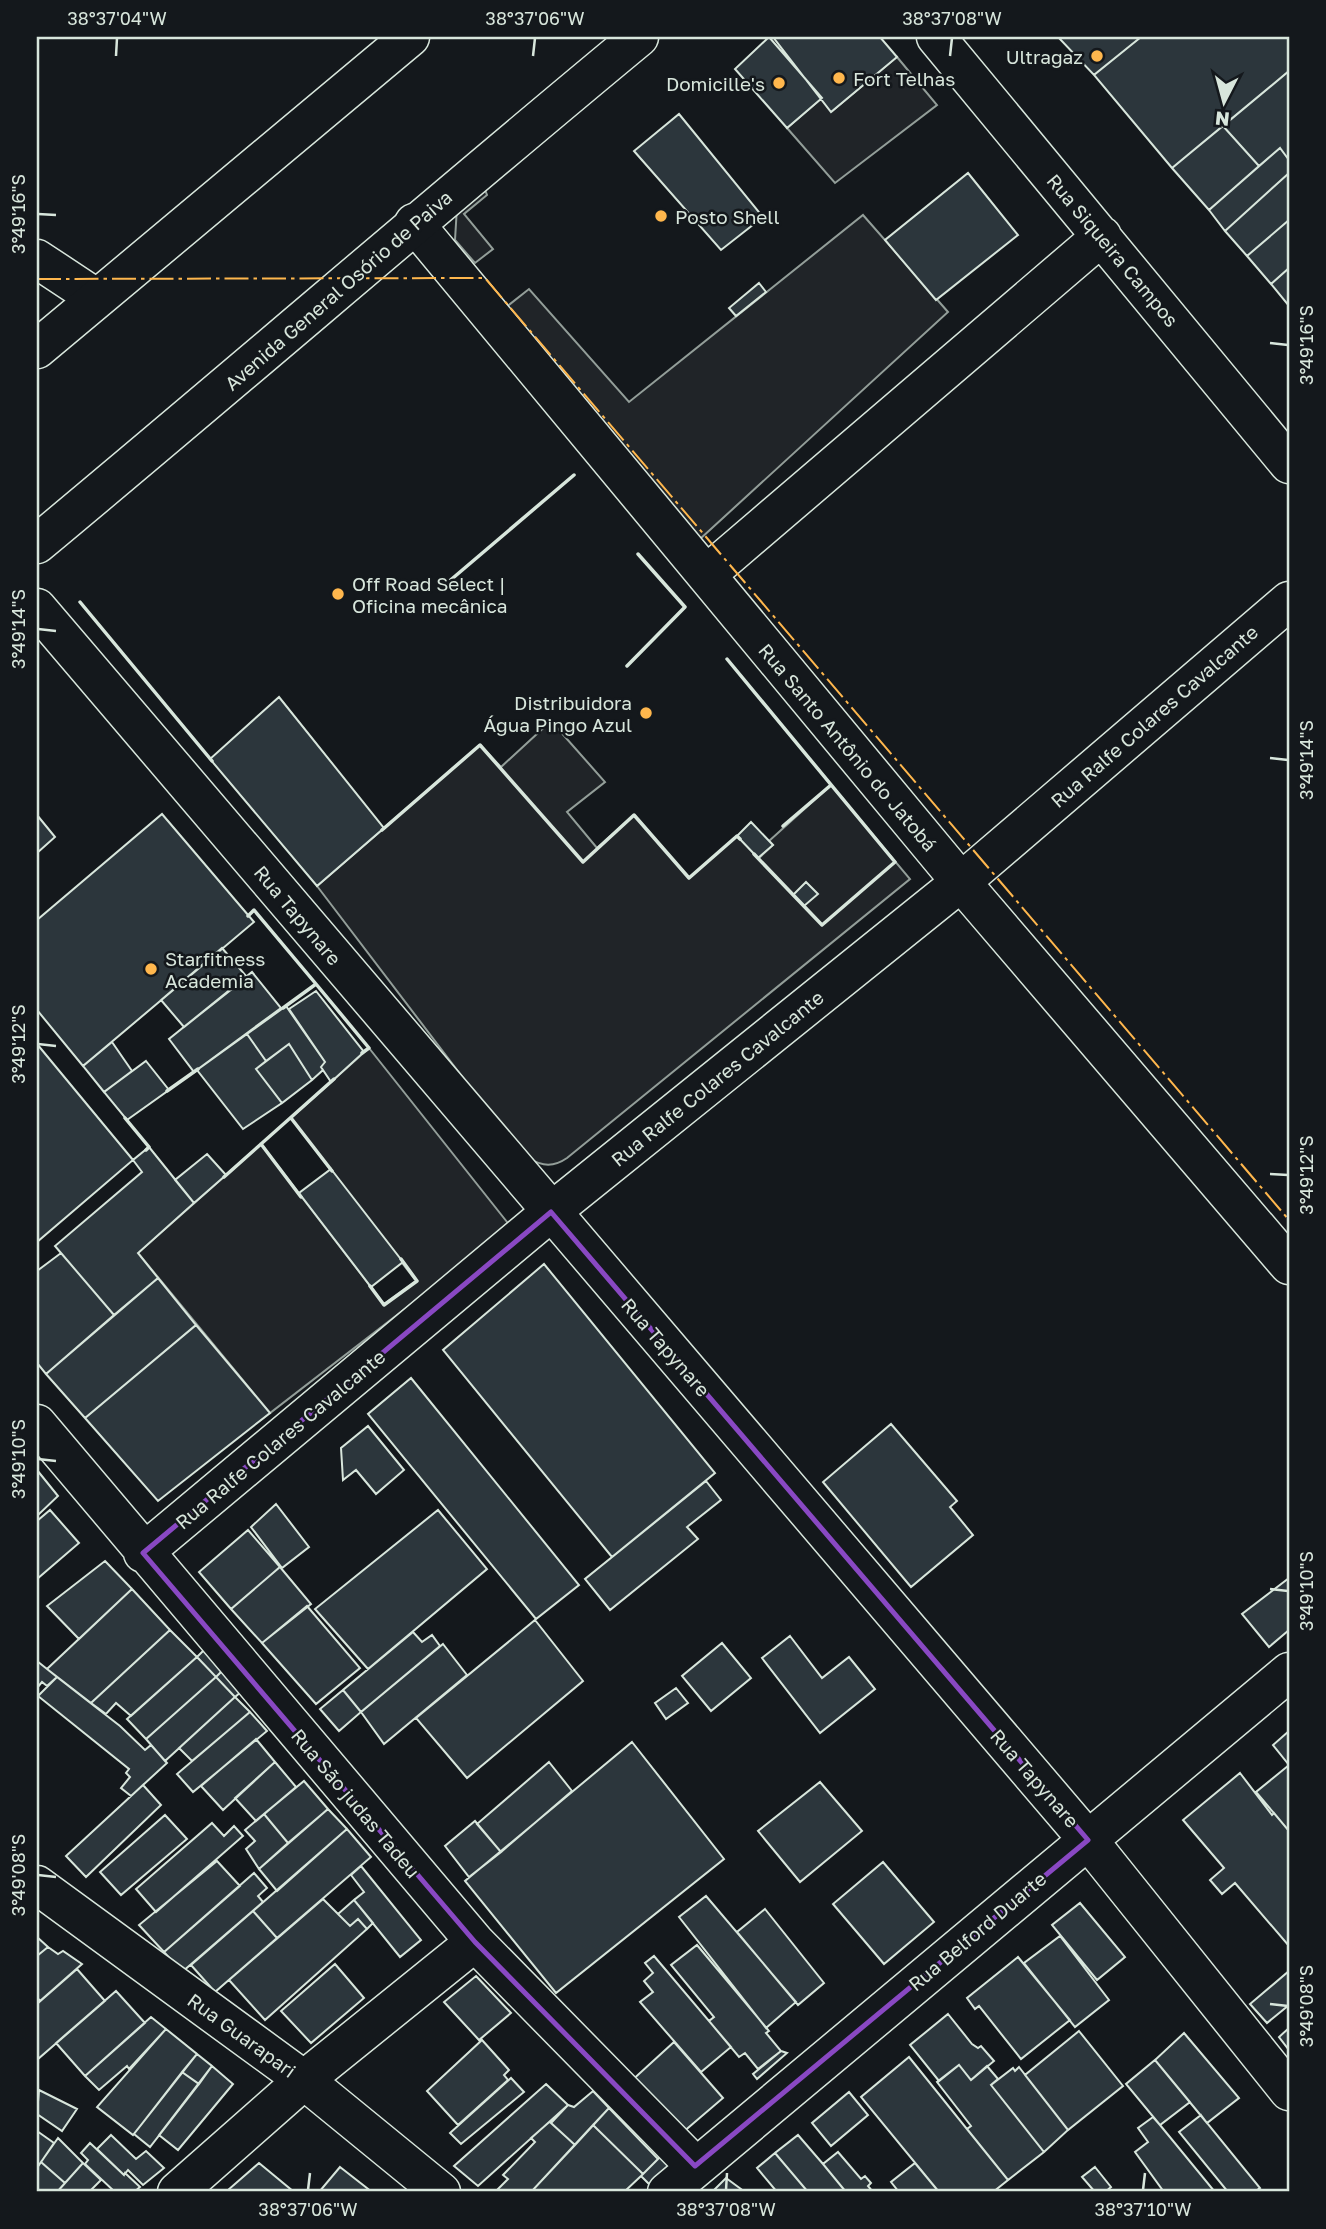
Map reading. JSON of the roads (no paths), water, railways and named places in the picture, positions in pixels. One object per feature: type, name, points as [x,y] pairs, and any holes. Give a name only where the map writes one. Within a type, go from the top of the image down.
[{"type":"street","points":[[37,349],[410,37]]},
{"type":"street","name":"Avenida General Osório de Paiva","points":[[37,544],[210,400],[414,223],[639,37]]},
{"type":"street","name":"Rua Siqueira Campos","points":[[936,37],[1289,464]]},
{"type":"street","name":"Rua Santo Antônio do Jatobá","points":[[414,223],[961,882],[1289,1265]]},
{"type":"street","points":[[705,575],[1101,236]]},
{"type":"street","points":[[37,259],[96,298]]},
{"type":"street","name":"Rua Ralfe Colares Cavalcante","points":[[143,1553],[551,1212],[961,882],[1289,601]]},
{"type":"street","name":"Rua Tapynare","points":[[37,608],[1088,1840],[1289,2091]]},
{"type":"street","name":"Rua São judas Tadeu","points":[[37,1424],[143,1553],[475,1942],[695,2166]]},
{"type":"street","name":"Rua Belford Duarte","points":[[667,2192],[1289,1672]]},
{"type":"street","name":"Rua Guarapari","points":[[37,1885],[304,2080],[441,2192]]},
{"type":"street","points":[[177,2192],[304,2080],[475,1942]]},
{"type":"place","name":"Ultragaz","points":[[1097,56]]},
{"type":"place","name":"Fort Telhas","points":[[839,78]]},
{"type":"place","name":"Domicille's","points":[[779,83]]},
{"type":"place","name":"Posto Shell","points":[[661,216]]},
{"type":"place","name":"Off Road Select | Oficina mecânica","points":[[338,594]]},
{"type":"place","name":"Distribuidora Água Pingo Azul","points":[[646,713]]},
{"type":"place","name":"Starfitness Academia","points":[[151,969]]}]
